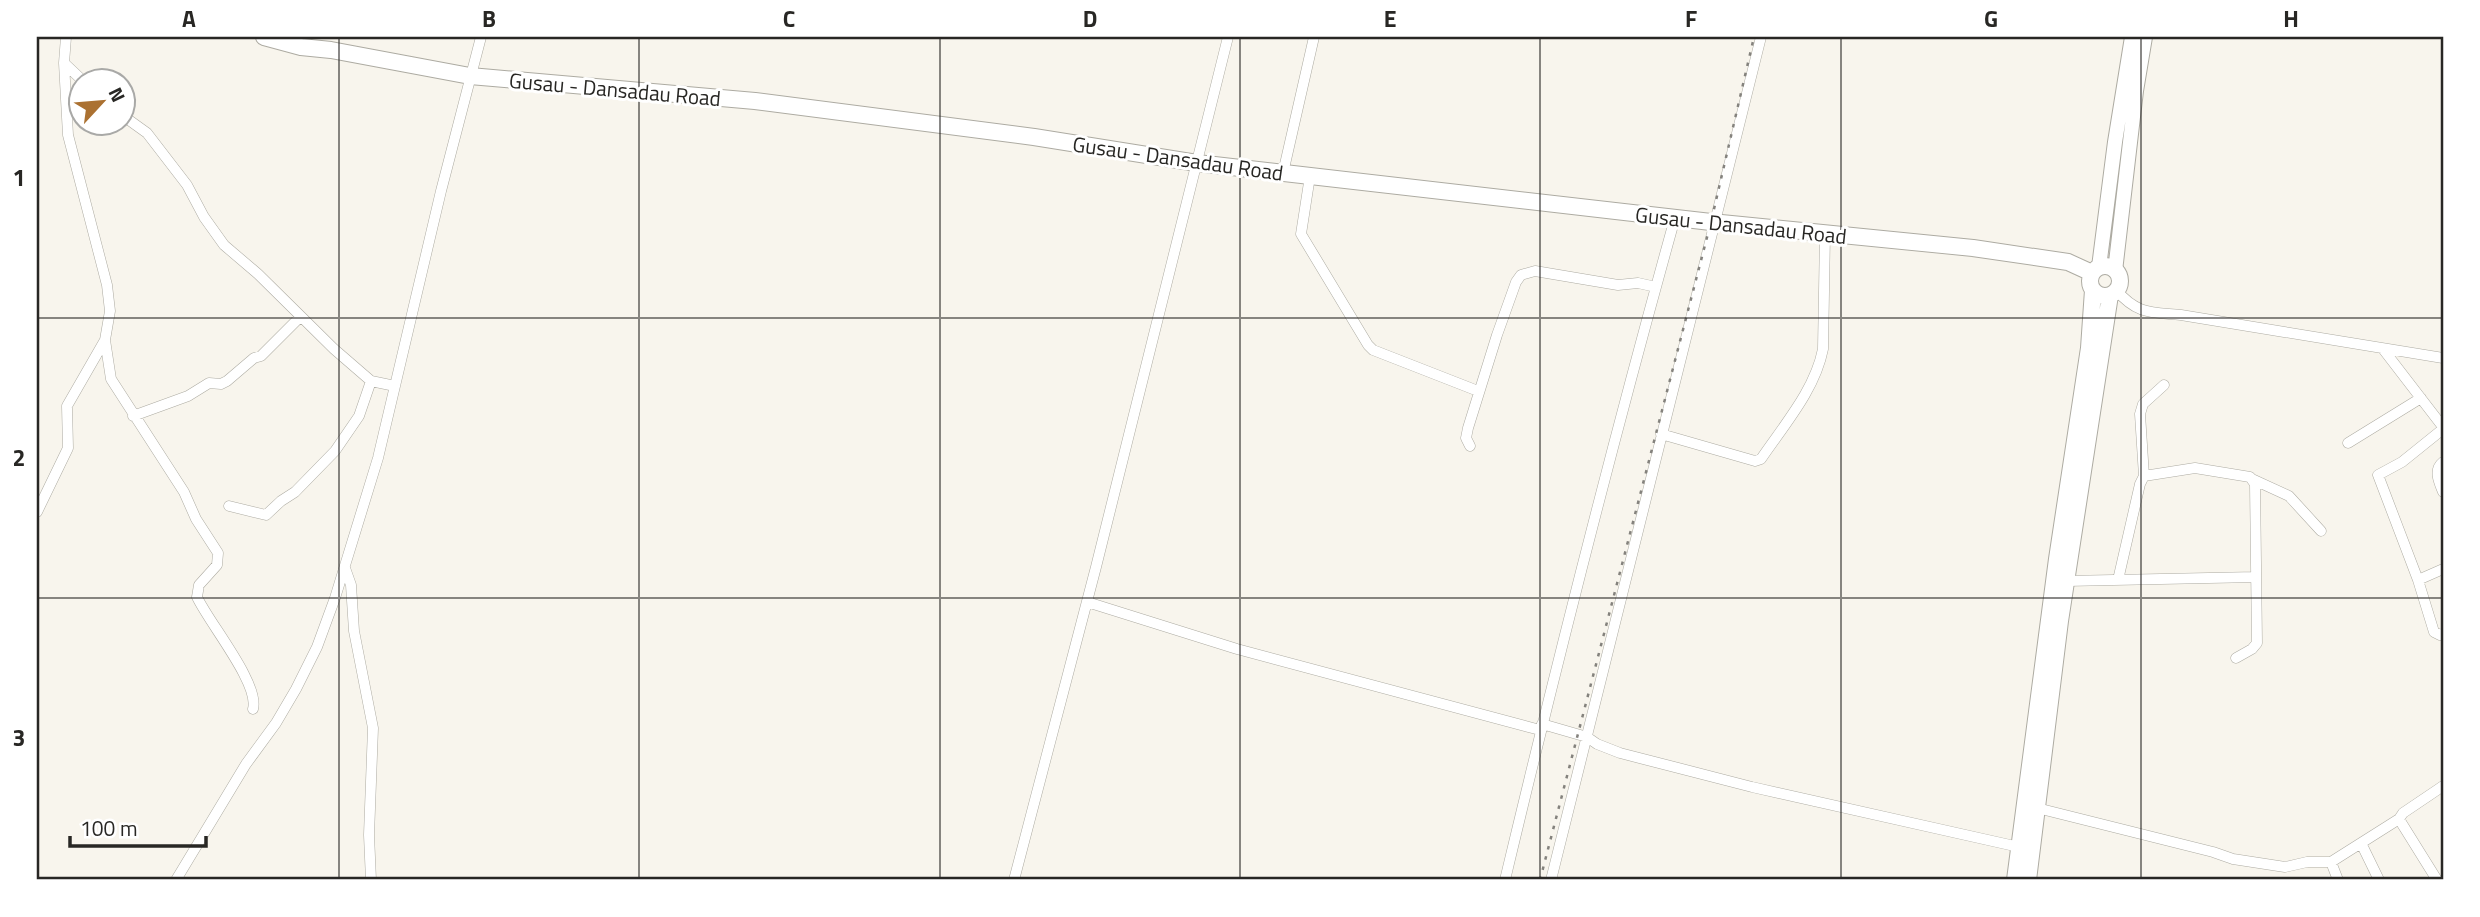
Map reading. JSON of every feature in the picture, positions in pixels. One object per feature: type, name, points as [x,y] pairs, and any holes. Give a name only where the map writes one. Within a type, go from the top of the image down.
[{"type":"main road","name":"Gusau - Dansadau Road","points":[[264,37],[301,47],[332,44],[470,76],[755,101],[1034,137],[1197,163],[1675,218],[1973,248],[2068,262],[2102,270]]},
{"type":"main road","points":[[2102,270],[2115,142],[2132,37]]},
{"type":"main road","points":[[2015,880],[2057,559],[2089,348],[2093,290],[2090,283],[2102,270],[2145,37]]},
{"type":"main road","points":[[2028,880],[2066,581],[2113,293],[2119,283],[2102,270]]},
{"type":"main road","points":[[2093,290],[2101,296],[2113,293]]},
{"type":"street","points":[[66,37],[64,64],[68,135],[107,285],[110,311],[105,340],[111,379],[174,475],[196,519],[218,553],[217,565],[199,585],[197,597],[244,675],[255,701],[253,709]]},
{"type":"street","points":[[176,880],[246,764],[276,723],[317,647],[345,568],[378,458],[481,37]]},
{"type":"street","points":[[1014,880],[1087,603],[1228,37]]},
{"type":"street","points":[[1283,173],[1314,37]]},
{"type":"street","points":[[1552,880],[1761,37]]},
{"type":"street","points":[[136,125],[147,133],[187,185],[204,217],[224,245],[371,382],[395,386]]},
{"type":"street","points":[[1310,176],[1301,234],[1368,345],[1373,350],[1478,391]]},
{"type":"street","points":[[1505,880],[1627,390],[1675,218]]},
{"type":"street","points":[[1661,434],[1755,461],[1761,459],[1811,384],[1820,365],[1823,349],[1825,234]]},
{"type":"street","points":[[1470,446],[1466,438],[1478,391],[1516,282],[1528,271],[1618,285],[1638,283],[1656,286]]},
{"type":"street","points":[[2113,293],[2140,311],[2181,315],[2443,358]]},
{"type":"street","points":[[133,416],[188,396],[209,383],[221,384],[227,381],[254,358],[261,356],[300,317]]},
{"type":"street","points":[[37,512],[68,448],[67,406],[70,398],[105,340]]},
{"type":"street","points":[[2383,349],[2443,428],[2402,462],[2378,475],[2418,579],[2434,632],[2443,634]]},
{"type":"street","points":[[229,506],[266,515],[295,492],[324,465],[352,429],[371,382]]},
{"type":"street","points":[[2118,580],[2144,475],[2140,414],[2143,404],[2164,386]]},
{"type":"street","points":[[2348,443],[2421,398]]},
{"type":"street","points":[[2443,462],[2438,478],[2443,492]]},
{"type":"street","points":[[2144,475],[2195,468],[2252,479],[2289,496],[2320,531]]},
{"type":"street","points":[[2236,659],[2257,643],[2255,484],[2252,479]]},
{"type":"street","points":[[345,568],[351,585],[354,631],[373,728],[369,835],[371,880]]},
{"type":"street","points":[[2418,579],[2443,569]]},
{"type":"street","points":[[2066,581],[2256,577]]},
{"type":"street","points":[[1087,603],[1237,649],[1587,737],[1620,753],[1752,787],[2019,847]]},
{"type":"street","points":[[2037,808],[2233,859],[2285,867],[2307,862],[2331,862],[2442,789]]},
{"type":"street","points":[[2399,819],[2437,880]]},
{"type":"street","points":[[2361,843],[2379,880]]},
{"type":"street","points":[[2331,862],[2338,880]]},
{"type":"railway","points":[[1540,880],[1711,222],[1754,37]]}]
